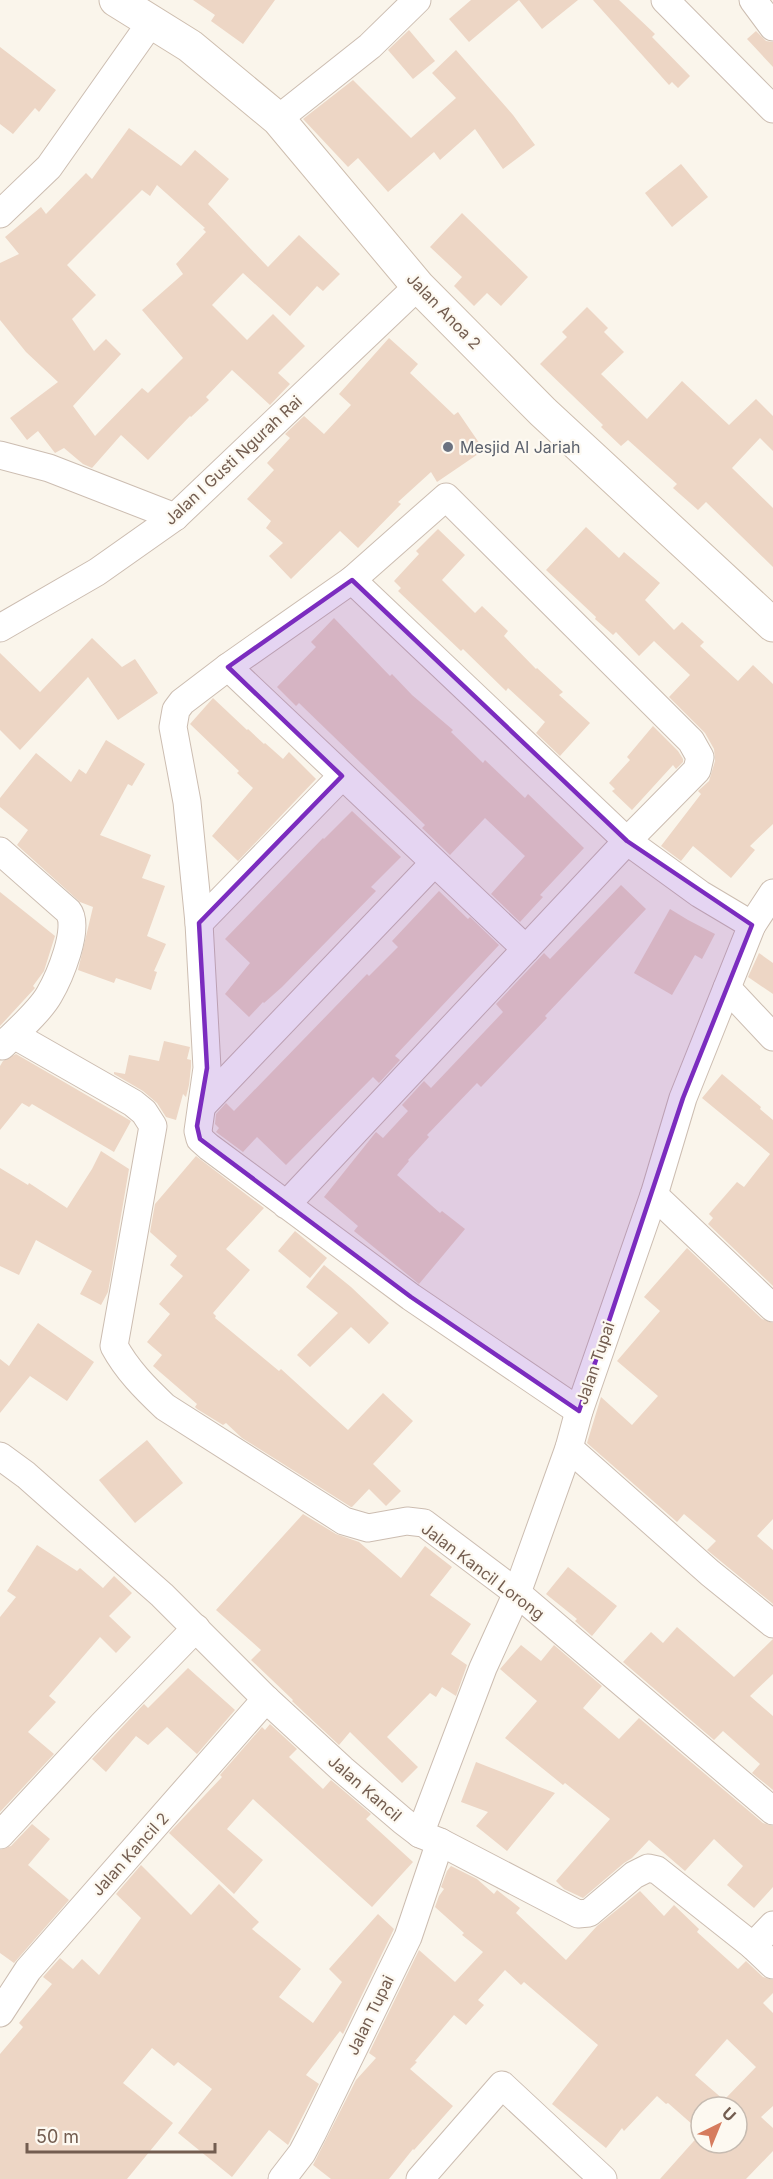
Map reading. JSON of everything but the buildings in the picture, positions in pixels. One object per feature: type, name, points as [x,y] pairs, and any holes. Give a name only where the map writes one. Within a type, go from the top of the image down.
[{"type":"street","name":"Jalan Anoa 2","points":[[116,0],[190,46],[278,119],[418,286],[543,412],[773,625]]},
{"type":"street","points":[[278,119],[370,46],[417,0]]},
{"type":"street","points":[[665,0],[773,109]]},
{"type":"street","points":[[753,0],[773,27]]},
{"type":"street","points":[[0,214],[49,167],[152,21]]},
{"type":"street","name":"Jalan I Gusti Ngurah Rai","points":[[0,628],[97,572],[175,517],[418,286]]},
{"type":"street","points":[[0,455],[49,468],[175,517]]},
{"type":"street","points":[[286,1205],[627,841],[697,770],[700,757],[691,741],[446,496],[352,580],[182,702],[174,718],[173,727],[187,802],[199,923],[207,1068],[197,1126],[200,1139],[286,1205],[411,1297],[579,1411]]},
{"type":"street","points":[[352,580],[627,841],[700,894],[752,925]]},
{"type":"street","points":[[228,667],[526,949]]},
{"type":"street","points":[[199,923],[342,776]]},
{"type":"street","points":[[0,850],[68,911],[73,920],[70,944],[49,996],[7,1041]]},
{"type":"street","points":[[202,1106],[434,863]]},
{"type":"street","name":"Jalan Tupai","points":[[282,2179],[312,2134],[408,1937],[430,1838],[483,1668],[517,1593],[569,1448],[579,1411],[654,1195],[683,1098],[752,925],[773,893]]},
{"type":"street","points":[[727,988],[773,1037]]},
{"type":"street","name":"Jalan Kancil Lorong","points":[[7,1041],[133,1103],[144,1112],[153,1126],[114,1346],[125,1366],[165,1407],[345,1521],[368,1528],[407,1521],[424,1524],[517,1593],[773,1811]]},
{"type":"street","points":[[654,1195],[773,1308]]},
{"type":"street","points":[[569,1448],[710,1573],[773,1624]]},
{"type":"street","name":"Jalan Kancil","points":[[0,1456],[34,1482],[162,1596],[266,1699],[342,1768],[430,1838],[578,1914],[589,1913],[634,1875],[648,1868],[657,1870],[753,1946],[773,1965]]},
{"type":"street","points":[[0,1835],[196,1628]]},
{"type":"street","name":"Jalan Kancil 2","points":[[0,2013],[28,1970],[266,1699]]},
{"type":"street","points":[[753,1946],[773,1925]]},
{"type":"street","points":[[420,2179],[502,2085],[603,2179]]},
{"type":"highlighted area","points":[[352,580],[627,841],[752,925],[683,1098],[579,1411],[411,1297],[200,1139],[197,1126],[207,1068],[199,923],[342,776],[228,667]]},
{"type":"place","name":"Mesjid Al Jariah","points":[[448,447]]}]
